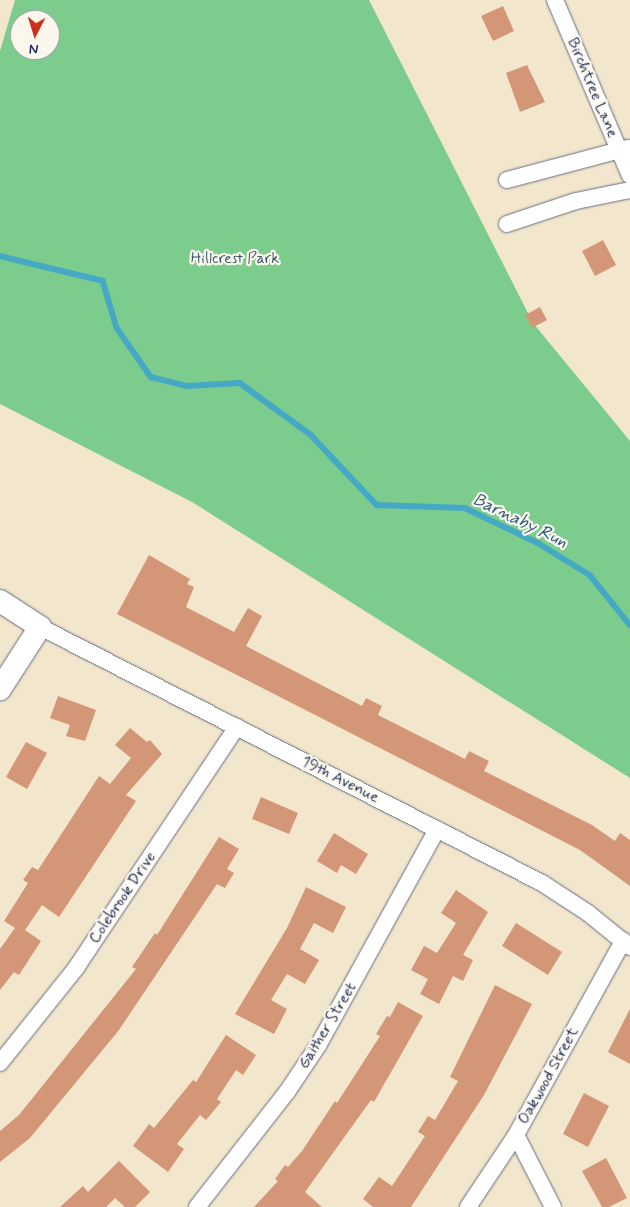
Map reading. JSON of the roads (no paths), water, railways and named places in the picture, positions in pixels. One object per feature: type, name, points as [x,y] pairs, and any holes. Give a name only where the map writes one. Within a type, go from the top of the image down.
[{"type":"main road","points":[[0,689],[40,627],[2,608]]},
{"type":"street","name":"Birchtree Lane","points":[[555,0],[625,149],[630,176]]},
{"type":"street","points":[[507,180],[625,149]]},
{"type":"street","points":[[507,224],[576,202],[630,190]]},
{"type":"street","name":"19th Avenue","points":[[40,627],[542,883],[627,944]]},
{"type":"street","name":"Colebrook Drive","points":[[0,1063],[76,968],[237,727]]},
{"type":"street","name":"Gaither Street","points":[[197,1207],[288,1092],[319,1044],[437,829]]},
{"type":"street","name":"Oakwood Street","points":[[468,1207],[516,1135],[627,944]]},
{"type":"street","points":[[516,1135],[553,1207]]},
{"type":"waterway","name":"Barnaby Run","points":[[0,256],[103,281],[117,328],[151,377],[187,386],[240,383],[310,434],[377,505],[465,508],[538,543],[590,575],[630,625]]},
{"type":"park label","name":"Hillcrest Park","points":[[235,259]]}]
